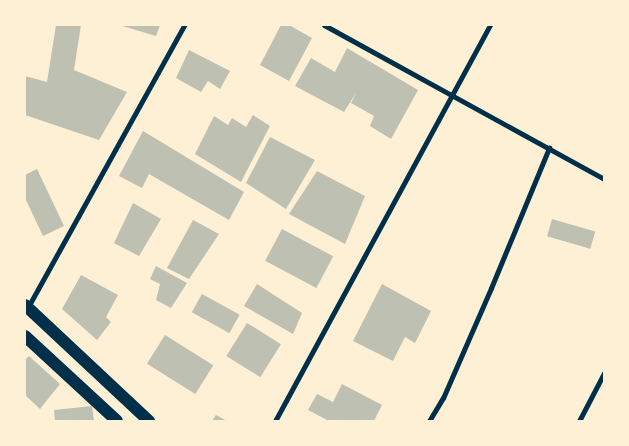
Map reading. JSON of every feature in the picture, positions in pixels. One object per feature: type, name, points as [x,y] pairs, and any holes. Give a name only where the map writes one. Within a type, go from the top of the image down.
[{"type":"main road","points":[[26,309],[149,421]]},
{"type":"main road","points":[[25,336],[117,421]]},
{"type":"street","points":[[26,309],[184,25]]},
{"type":"street","points":[[324,25],[604,179]]},
{"type":"street","points":[[275,421],[490,25]]},
{"type":"street","points":[[429,421],[443,398],[483,307],[548,148]]},
{"type":"street","points":[[579,421],[604,373]]},
{"type":"building","points":[[56,25],[81,25],[74,70],[127,92],[99,140],[25,115],[25,76],[47,82]]},
{"type":"building","points":[[119,25],[160,25],[156,36]]},
{"type":"building","points":[[281,25],[289,25],[312,38],[289,81],[260,65]]},
{"type":"building","points":[[347,48],[418,90],[391,139],[370,126],[374,116],[351,103],[356,93],[344,112],[295,86],[311,58],[335,72]]},
{"type":"building","points":[[189,50],[230,71],[220,89],[208,81],[201,92],[176,78]]},
{"type":"building","points":[[253,115],[270,126],[241,182],[195,154],[214,116],[228,125],[232,118],[246,127]]},
{"type":"building","points":[[143,131],[244,192],[229,220],[149,174],[142,188],[119,176]]},
{"type":"building","points":[[270,137],[315,160],[286,209],[246,183]]},
{"type":"building","points":[[37,169],[64,226],[43,236],[25,198],[25,175]]},
{"type":"building","points":[[317,171],[365,196],[345,244],[289,214]]},
{"type":"building","points":[[133,203],[161,219],[139,256],[114,243]]},
{"type":"building","points":[[552,219],[595,231],[590,249],[547,236]]},
{"type":"building","points":[[193,220],[219,234],[189,279],[167,268]]},
{"type":"building","points":[[282,229],[333,256],[316,288],[265,261]]},
{"type":"building","points":[[156,266],[187,283],[171,308],[156,300],[160,284],[150,279]]},
{"type":"building","points":[[81,275],[118,295],[106,317],[111,322],[97,340],[62,309]]},
{"type":"building","points":[[257,284],[302,313],[293,334],[244,306]]},
{"type":"building","points":[[382,284],[431,311],[415,343],[405,337],[393,361],[353,341]]},
{"type":"building","points":[[202,294],[240,315],[229,333],[192,312]]},
{"type":"building","points":[[247,323],[281,344],[260,377],[226,356]]},
{"type":"building","points":[[165,335],[213,365],[195,394],[147,364]]},
{"type":"building","points":[[29,356],[60,384],[40,409],[25,395],[25,360]]},
{"type":"building","points":[[342,384],[382,405],[374,421],[329,421],[308,410],[317,394],[333,402]]},
{"type":"building","points":[[92,406],[94,421],[55,421],[54,410]]},
{"type":"building","points":[[216,415],[227,421],[212,421]]}]
